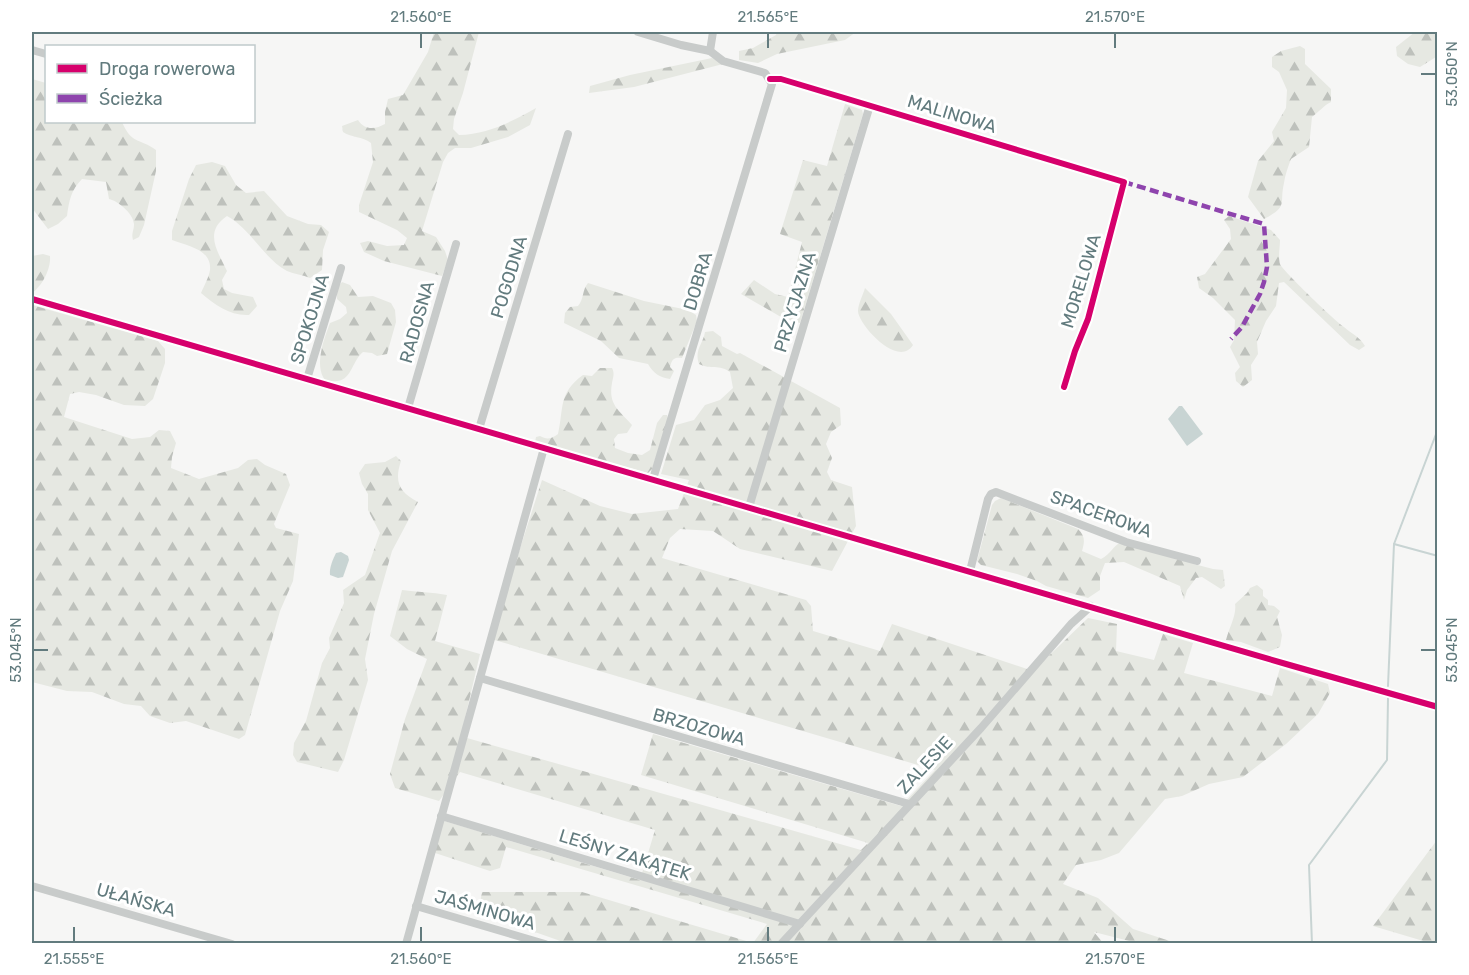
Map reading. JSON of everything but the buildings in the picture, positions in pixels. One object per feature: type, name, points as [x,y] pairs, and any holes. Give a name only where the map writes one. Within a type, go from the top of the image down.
[{"type":"street","name":"MALINOWA","points":[[638,32],[710,51],[723,61],[765,73],[770,80],[782,79],[1125,182]]},
{"type":"street","points":[[710,51],[712,34]]},
{"type":"street","name":"DOBRA","points":[[653,479],[771,91],[770,80]]},
{"type":"street","name":"PRZYJAZNA","points":[[749,507],[870,105]]},
{"type":"street","name":"POGODNA","points":[[479,429],[568,134]]},
{"type":"street","name":"MORELOWA","points":[[1064,387],[1088,319],[1125,182]]},
{"type":"street","name":"RADOSNA","points":[[408,408],[456,244]]},
{"type":"street","name":"SPOKOJNA","points":[[307,379],[341,268]]},
{"type":"street","points":[[32,299],[1437,707]]},
{"type":"street","points":[[406,944],[544,448]]},
{"type":"street","name":"SPACEROWA","points":[[970,571],[988,499],[996,492],[1126,542],[1197,561]]},
{"type":"street","name":"ZALESIE","points":[[781,944],[981,728],[1071,624],[1090,606]]},
{"type":"street","name":"BRZOZOWA","points":[[480,678],[909,804]]},
{"type":"street","name":"LEŚNY ZAKĄTEK","points":[[441,816],[800,924]]},
{"type":"street","name":"UŁAŃSKA","points":[[32,886],[232,944]]},
{"type":"street","name":"JAŚMINOWA","points":[[416,906],[545,944]]},
{"type":"green space","points":[[434,32],[479,32],[454,119],[453,129],[459,135],[490,130],[536,108],[530,125],[508,137],[471,148],[455,148],[448,153],[443,162],[422,231],[436,237],[445,251],[448,260],[442,276],[384,261],[364,252],[360,243],[368,241],[387,246],[404,245],[407,238],[397,230],[359,212],[359,205],[373,162],[371,143],[343,132],[342,126],[358,120],[364,126],[371,128],[385,124],[388,99],[403,95],[428,52]]},
{"type":"green space","points":[[777,32],[856,32],[845,40],[777,54],[758,63],[739,60],[739,51],[753,48],[776,35]]},
{"type":"green space","points":[[1415,32],[1437,32],[1436,57],[1420,67],[1408,64],[1397,56],[1396,47]]},
{"type":"green space","points":[[1300,46],[1305,49],[1305,64],[1331,89],[1331,102],[1312,117],[1309,147],[1291,159],[1285,177],[1282,204],[1277,211],[1264,219],[1248,197],[1258,161],[1274,141],[1272,132],[1286,108],[1287,90],[1279,72],[1272,67],[1272,57],[1281,51]]},
{"type":"green space","points":[[712,58],[723,64],[634,87],[589,93],[590,86]]},
{"type":"green space","points":[[32,79],[45,83],[45,123],[123,123],[132,138],[156,150],[156,171],[144,225],[139,237],[133,240],[133,220],[124,208],[109,199],[106,182],[82,179],[71,196],[67,216],[48,229],[32,208]]},
{"type":"green space","points":[[845,104],[862,110],[863,114],[800,323],[781,317],[741,294],[754,280],[775,294],[788,297],[802,242],[780,234],[803,160],[827,166]]},
{"type":"green space","points":[[212,162],[225,166],[236,185],[246,193],[264,191],[287,216],[308,224],[321,225],[329,232],[323,250],[322,270],[310,278],[287,271],[271,259],[243,228],[227,216],[220,222],[214,235],[217,249],[227,271],[222,280],[224,289],[253,297],[257,306],[249,315],[229,312],[201,293],[210,270],[207,257],[197,249],[172,240],[172,231],[196,165]]},
{"type":"green space","points":[[1229,216],[1271,230],[1280,240],[1279,261],[1283,268],[1320,306],[1365,346],[1359,350],[1350,345],[1284,282],[1279,283],[1276,306],[1266,321],[1257,342],[1258,354],[1251,365],[1252,380],[1243,387],[1236,381],[1235,373],[1240,367],[1230,347],[1234,340],[1235,320],[1213,298],[1199,288],[1197,277],[1205,274],[1231,239],[1230,229],[1224,220]]},
{"type":"green space","points":[[43,254],[50,256],[49,266],[42,282],[32,293],[32,256]]},
{"type":"green space","points":[[342,282],[350,285],[358,297],[373,296],[391,303],[395,310],[396,322],[387,354],[377,356],[363,352],[346,377],[334,381],[325,380],[320,367],[323,344],[330,323],[347,313],[346,307],[337,299],[337,288]]},
{"type":"green space","points":[[588,283],[644,301],[688,310],[696,315],[697,321],[682,358],[675,358],[672,362],[670,367],[674,371],[670,379],[657,374],[648,364],[619,358],[601,341],[564,323],[565,313],[570,307],[578,306]]},
{"type":"green space","points":[[865,288],[891,314],[913,345],[906,351],[898,352],[889,348],[871,334],[864,325],[858,311]]},
{"type":"green space","points":[[32,305],[158,341],[165,349],[165,363],[153,399],[145,406],[124,405],[96,395],[79,392],[70,394],[64,417],[132,439],[150,437],[159,430],[170,431],[176,443],[171,468],[199,479],[238,468],[248,460],[257,459],[286,474],[290,485],[274,524],[276,528],[299,534],[293,581],[280,611],[245,735],[239,739],[186,721],[170,723],[150,716],[141,706],[124,704],[92,692],[67,691],[32,682]]},
{"type":"green space","points":[[713,331],[721,337],[722,346],[737,354],[740,353],[840,408],[841,425],[831,432],[826,444],[832,458],[827,472],[831,480],[852,487],[856,526],[832,571],[740,549],[713,531],[680,529],[670,538],[662,558],[806,600],[811,606],[813,631],[880,651],[892,624],[1033,671],[1088,618],[1117,624],[1116,651],[1154,660],[1163,634],[1193,643],[1184,673],[1272,696],[1280,668],[1328,684],[1330,693],[1318,714],[1286,744],[1243,777],[1209,784],[1182,796],[1165,799],[1119,853],[1101,860],[1076,865],[1063,884],[1098,898],[1133,929],[1176,943],[1137,943],[1094,932],[1103,943],[753,943],[767,924],[506,847],[500,868],[490,871],[432,852],[441,820],[640,880],[655,830],[460,772],[439,801],[395,788],[390,774],[405,719],[427,659],[407,649],[390,636],[402,590],[447,595],[435,641],[480,654],[461,735],[467,738],[861,850],[868,843],[641,775],[653,734],[901,806],[935,770],[491,639],[542,480],[600,506],[632,514],[678,509],[689,480],[661,474],[676,425],[694,420],[705,405],[720,400],[733,388],[730,372],[722,368],[699,364],[698,351],[705,332]]},
{"type":"green space","points":[[600,368],[612,368],[614,374],[611,391],[613,402],[632,425],[627,433],[618,434],[614,439],[615,448],[642,455],[650,450],[657,423],[663,415],[667,415],[668,419],[652,469],[648,473],[535,442],[536,437],[549,438],[558,434],[563,401],[569,388],[583,375],[592,376]]},
{"type":"green space","points":[[396,456],[401,461],[398,475],[400,486],[406,494],[418,502],[392,551],[374,614],[365,659],[368,680],[344,760],[338,772],[297,762],[293,755],[294,743],[306,721],[322,663],[330,648],[329,638],[344,603],[343,590],[365,575],[380,533],[368,510],[368,494],[359,473],[365,464],[385,462]]},
{"type":"green space","points":[[1001,498],[1078,529],[1084,539],[1082,551],[1101,559],[1120,543],[1189,557],[1194,564],[1223,570],[1225,586],[1221,589],[1202,577],[1196,578],[1187,590],[1184,600],[1180,586],[1124,562],[1105,563],[1100,576],[1100,590],[1088,598],[1046,586],[1017,574],[981,565],[977,561],[992,505]]},
{"type":"green space","points":[[1257,585],[1263,590],[1263,596],[1268,600],[1268,605],[1280,611],[1277,617],[1282,635],[1280,647],[1268,652],[1241,642],[1226,640],[1234,617],[1235,604],[1250,588]]},
{"type":"green space","points":[[1437,840],[1437,943],[1373,926]]},
{"type":"green space","points":[[482,892],[582,892],[753,943],[566,943],[478,912]]},
{"type":"shaded area","points":[[1179,406],[1182,406],[1203,434],[1187,446],[1168,419]]},
{"type":"shaded area","points":[[341,552],[348,556],[349,560],[343,577],[338,578],[330,575],[330,569],[336,553]]},
{"type":"waterway","points":[[1388,686],[1394,544],[1438,429]]},
{"type":"waterway","points":[[1394,544],[1438,556]]},
{"type":"waterway","points":[[1312,944],[1309,865],[1387,760],[1388,698]]},
{"type":"marked path","points":[[1124,182],[1264,224],[1267,267],[1264,282],[1242,327],[1231,339]]},
{"type":"cycle path","points":[[770,79],[781,79],[1124,182],[1088,319],[1064,387]]},
{"type":"cycle path","points":[[32,299],[1438,707]]}]
